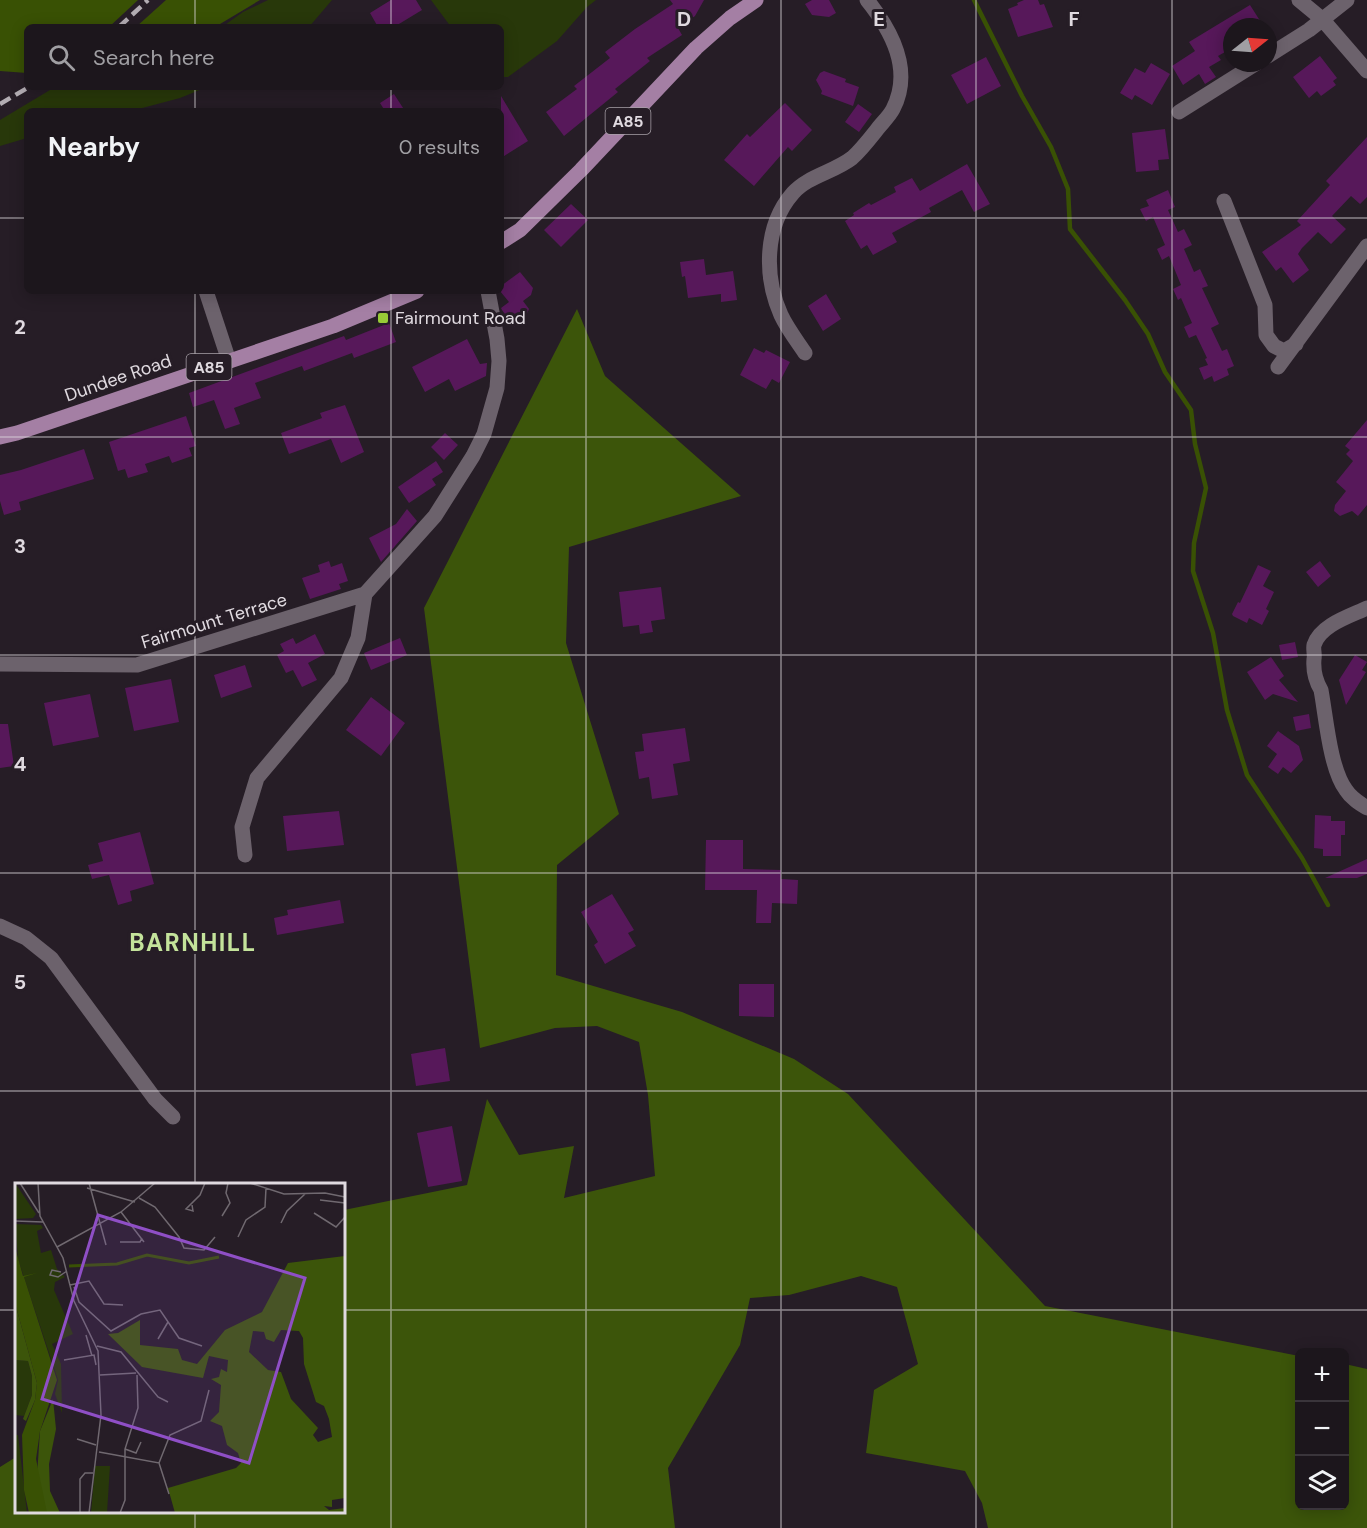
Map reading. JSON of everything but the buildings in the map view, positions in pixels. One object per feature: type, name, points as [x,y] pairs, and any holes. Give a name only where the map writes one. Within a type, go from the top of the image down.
[{"type":"main road","name":"A85","points":[[504,240],[520,230],[582,170],[696,48],[730,18],[756,0]]},
{"type":"main road","name":"Dundee Road","points":[[0,437],[333,326],[410,294]]},
{"type":"street","points":[[805,353],[781,316],[774,296],[770,277],[772,234],[776,220],[794,192],[851,158],[893,109],[901,75],[900,58],[887,27],[867,0]]},
{"type":"street","points":[[1299,0],[1322,19],[1367,71]]},
{"type":"street","points":[[1277,50],[1309,30],[1347,0]]},
{"type":"street","points":[[1179,111],[1242,72]]},
{"type":"street","points":[[1224,201],[1265,305],[1266,335],[1274,346],[1284,351],[1296,344]]},
{"type":"street","points":[[1278,368],[1367,246]]},
{"type":"street","points":[[207,294],[229,361]]},
{"type":"street","points":[[245,855],[242,827],[257,778],[341,678],[358,638],[365,594],[435,516],[473,456],[484,434],[497,388],[499,361],[489,294]]},
{"type":"street","name":"Fairmount Terrace","points":[[0,664],[137,665],[365,594]]},
{"type":"street","points":[[1367,608],[1341,620],[1320,636],[1314,646],[1313,666],[1321,690],[1337,773],[1345,790],[1367,808]]},
{"type":"street","points":[[0,926],[27,938],[51,958],[155,1099],[173,1117]]},
{"type":"shaded area","points":[[0,0],[260,0],[220,24],[24,24],[24,73],[0,71]]},
{"type":"shaded area","points":[[268,0],[332,0],[312,24],[226,24],[243,12]]},
{"type":"shaded area","points":[[431,0],[596,0],[557,41],[508,77],[504,77],[504,24],[449,24]]},
{"type":"shaded area","points":[[50,90],[200,90],[142,108],[24,108],[24,139],[0,146],[0,120]]},
{"type":"shaded area","points":[[577,309],[605,376],[741,496],[569,547],[566,643],[619,814],[557,865],[556,975],[682,1012],[794,1059],[848,1094],[1045,1306],[1295,1355],[1295,1510],[1349,1510],[1349,1365],[1367,1369],[1367,1528],[988,1528],[982,1503],[965,1471],[866,1453],[874,1390],[918,1364],[897,1287],[861,1276],[789,1295],[750,1298],[740,1345],[668,1468],[675,1528],[0,1528],[0,1467],[15,1458],[15,1513],[345,1513],[345,1210],[467,1185],[487,1099],[519,1155],[574,1146],[564,1198],[655,1176],[648,1095],[639,1042],[597,1026],[555,1028],[480,1048],[424,608]]},
{"type":"pier","points":[[138,0],[166,0],[139,24],[112,24]]},
{"type":"waterway","points":[[974,0],[1022,96],[1051,147],[1068,189],[1070,229],[1125,300],[1148,334],[1165,372],[1191,410],[1195,444],[1206,488],[1194,543],[1193,571],[1213,633],[1227,710],[1247,775],[1302,858],[1328,905]]},
{"type":"railway","points":[[122,24],[148,0]]},
{"type":"railway","points":[[0,104],[24,90]]},
{"type":"place","name":"Fairmount Road","points":[[383,318]]},
{"type":"district","name":"BARNHILL","points":[[193,942]]}]
